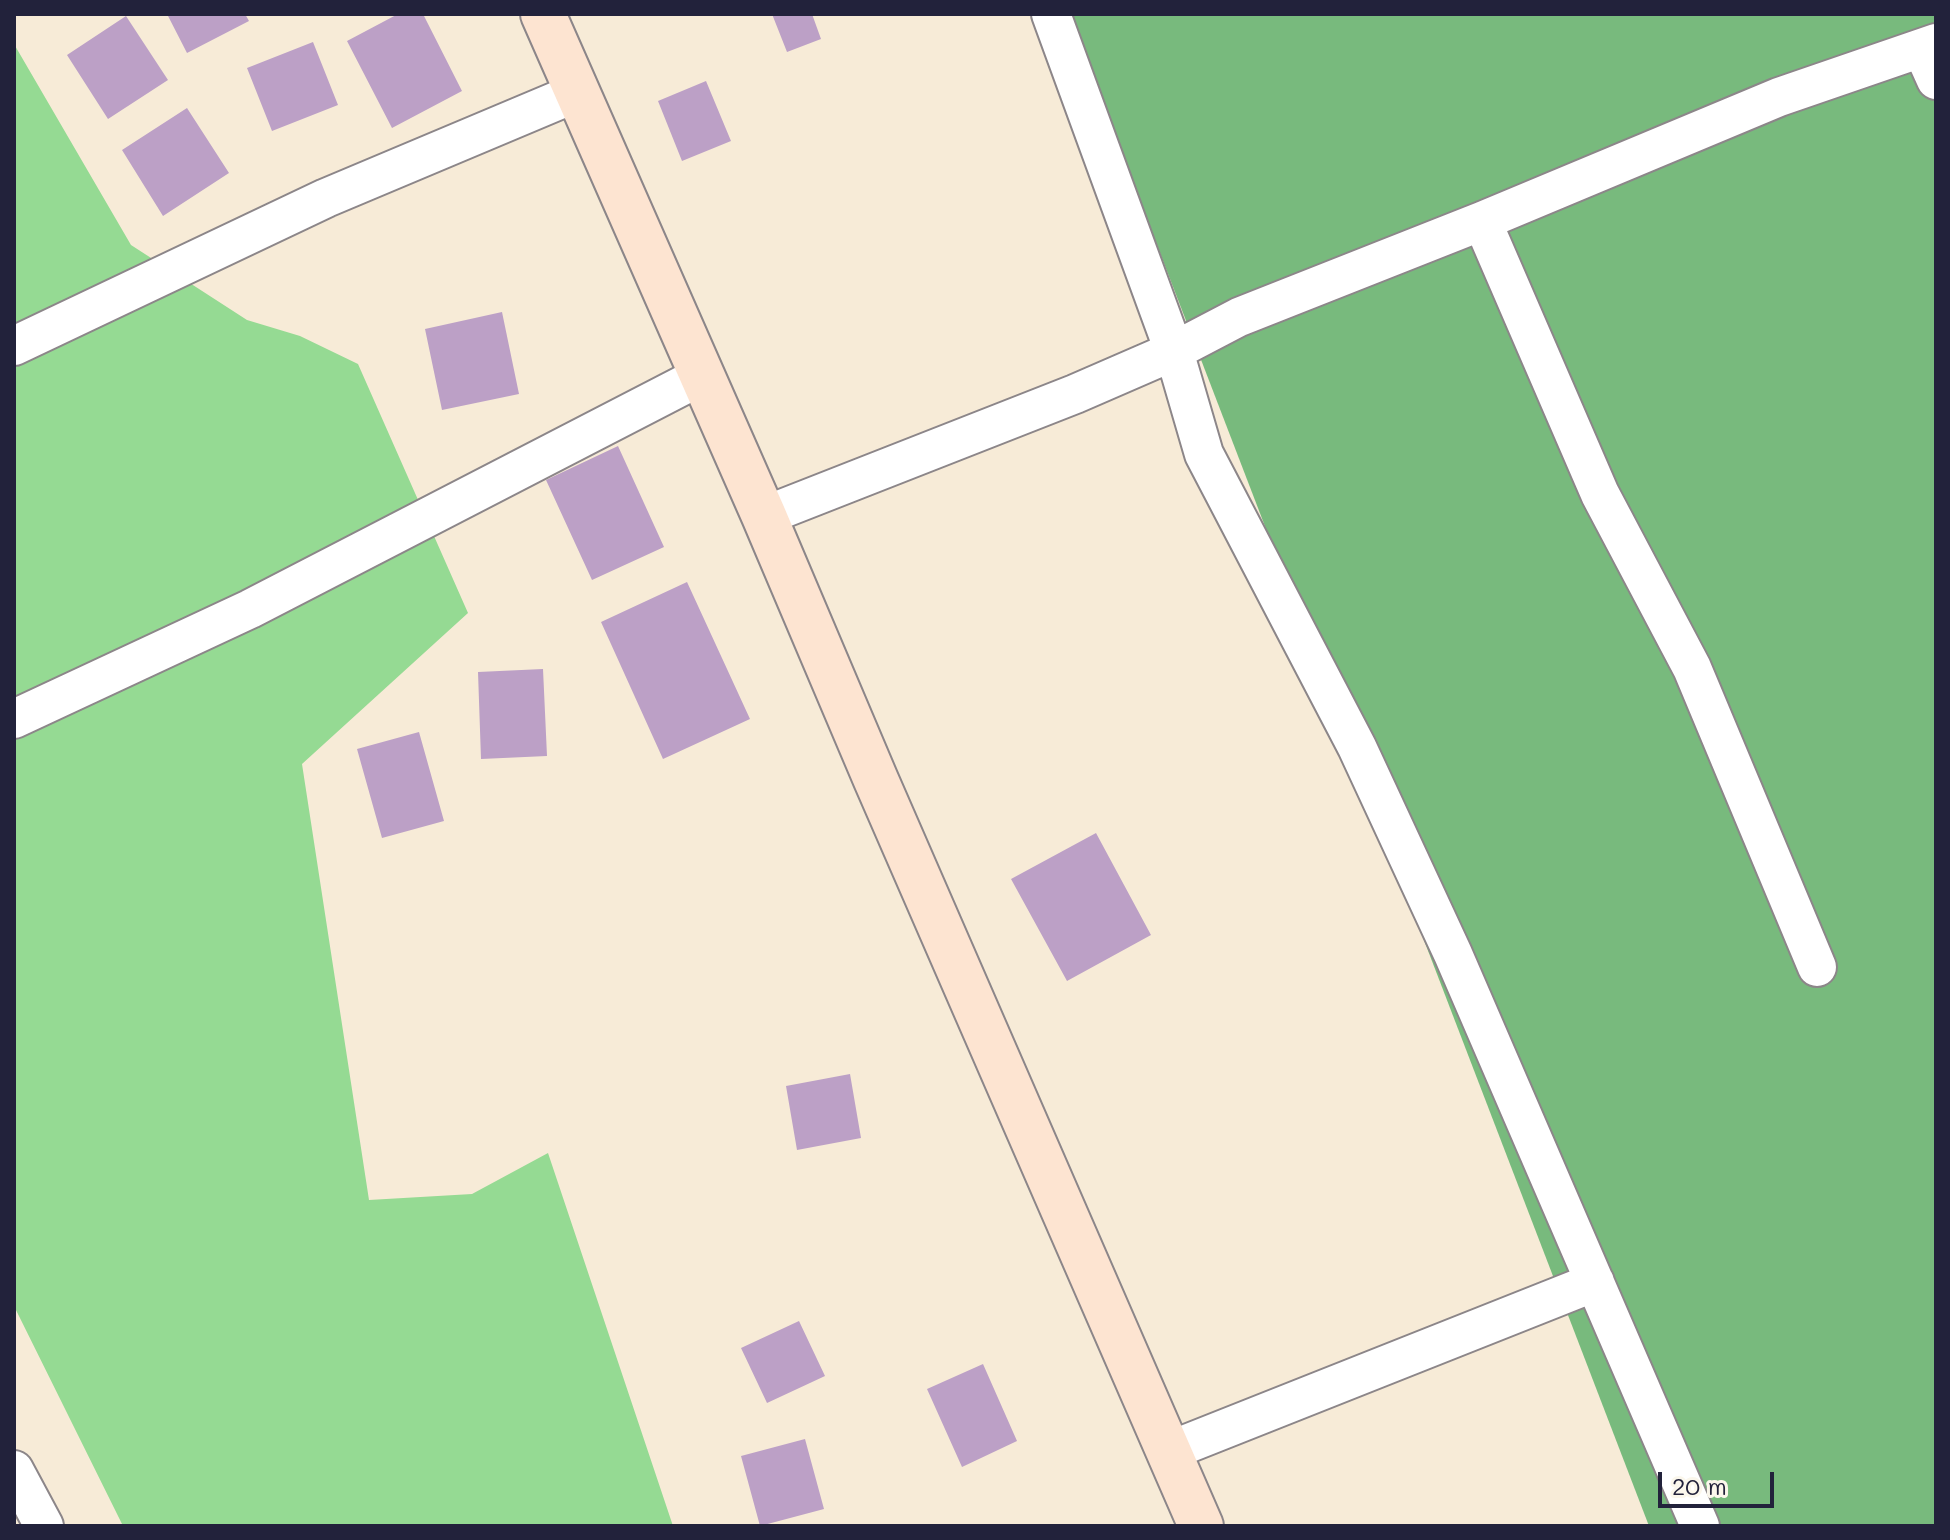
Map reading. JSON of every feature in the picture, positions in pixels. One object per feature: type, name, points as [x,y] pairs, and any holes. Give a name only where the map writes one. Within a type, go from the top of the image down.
[{"type":"main road","points":[[543,14],[703,375],[1201,1526]]},
{"type":"street","points":[[1051,14],[1174,351],[1204,454],[1357,747],[1453,954],[1700,1526]]},
{"type":"street","points":[[764,516],[1075,394],[1174,351],[1239,317],[1482,221],[1779,97],[1931,57]]},
{"type":"street","points":[[14,346],[326,198],[578,92]]},
{"type":"street","points":[[1482,221],[1600,494],[1692,668],[1817,967]]},
{"type":"street","points":[[14,719],[250,609],[703,375]]},
{"type":"street","points":[[1169,1451],[1595,1282]]},
{"type":"street","points":[[14,1470],[44,1526]]},
{"type":"green space","points":[[1074,14],[1936,14],[1936,1526],[1649,1526],[1074,29]]},
{"type":"green space","points":[[14,44],[131,245],[247,320],[300,336],[358,364],[468,613],[302,764],[369,1200],[472,1194],[548,1153],[673,1526],[123,1526],[14,1306]]},
{"type":"building","points":[[167,14],[245,14],[249,21],[187,53]]},
{"type":"building","points":[[398,14],[423,14],[462,91],[392,128],[347,41]]},
{"type":"building","points":[[772,14],[812,14],[821,39],[787,52]]},
{"type":"building","points":[[126,16],[168,80],[108,119],[67,55]]},
{"type":"building","points":[[313,42],[338,105],[272,131],[247,68]]},
{"type":"building","points":[[706,81],[731,141],[682,161],[658,101]]},
{"type":"building","points":[[187,108],[229,173],[163,216],[122,150]]},
{"type":"building","points":[[502,312],[519,394],[442,410],[425,329]]},
{"type":"building","points":[[618,446],[664,547],[592,580],[546,480]]},
{"type":"building","points":[[687,582],[750,719],[663,759],[601,622]]},
{"type":"building","points":[[543,669],[547,756],[481,759],[478,672]]},
{"type":"building","points":[[419,732],[444,821],[382,838],[357,749]]},
{"type":"building","points":[[1096,833],[1151,935],[1067,981],[1011,879]]},
{"type":"building","points":[[850,1074],[861,1138],[797,1150],[786,1086]]},
{"type":"building","points":[[799,1321],[825,1376],[767,1403],[741,1348]]},
{"type":"building","points":[[983,1364],[1017,1441],[962,1467],[927,1389]]},
{"type":"building","points":[[805,1439],[824,1509],[760,1526],[741,1456]]}]
